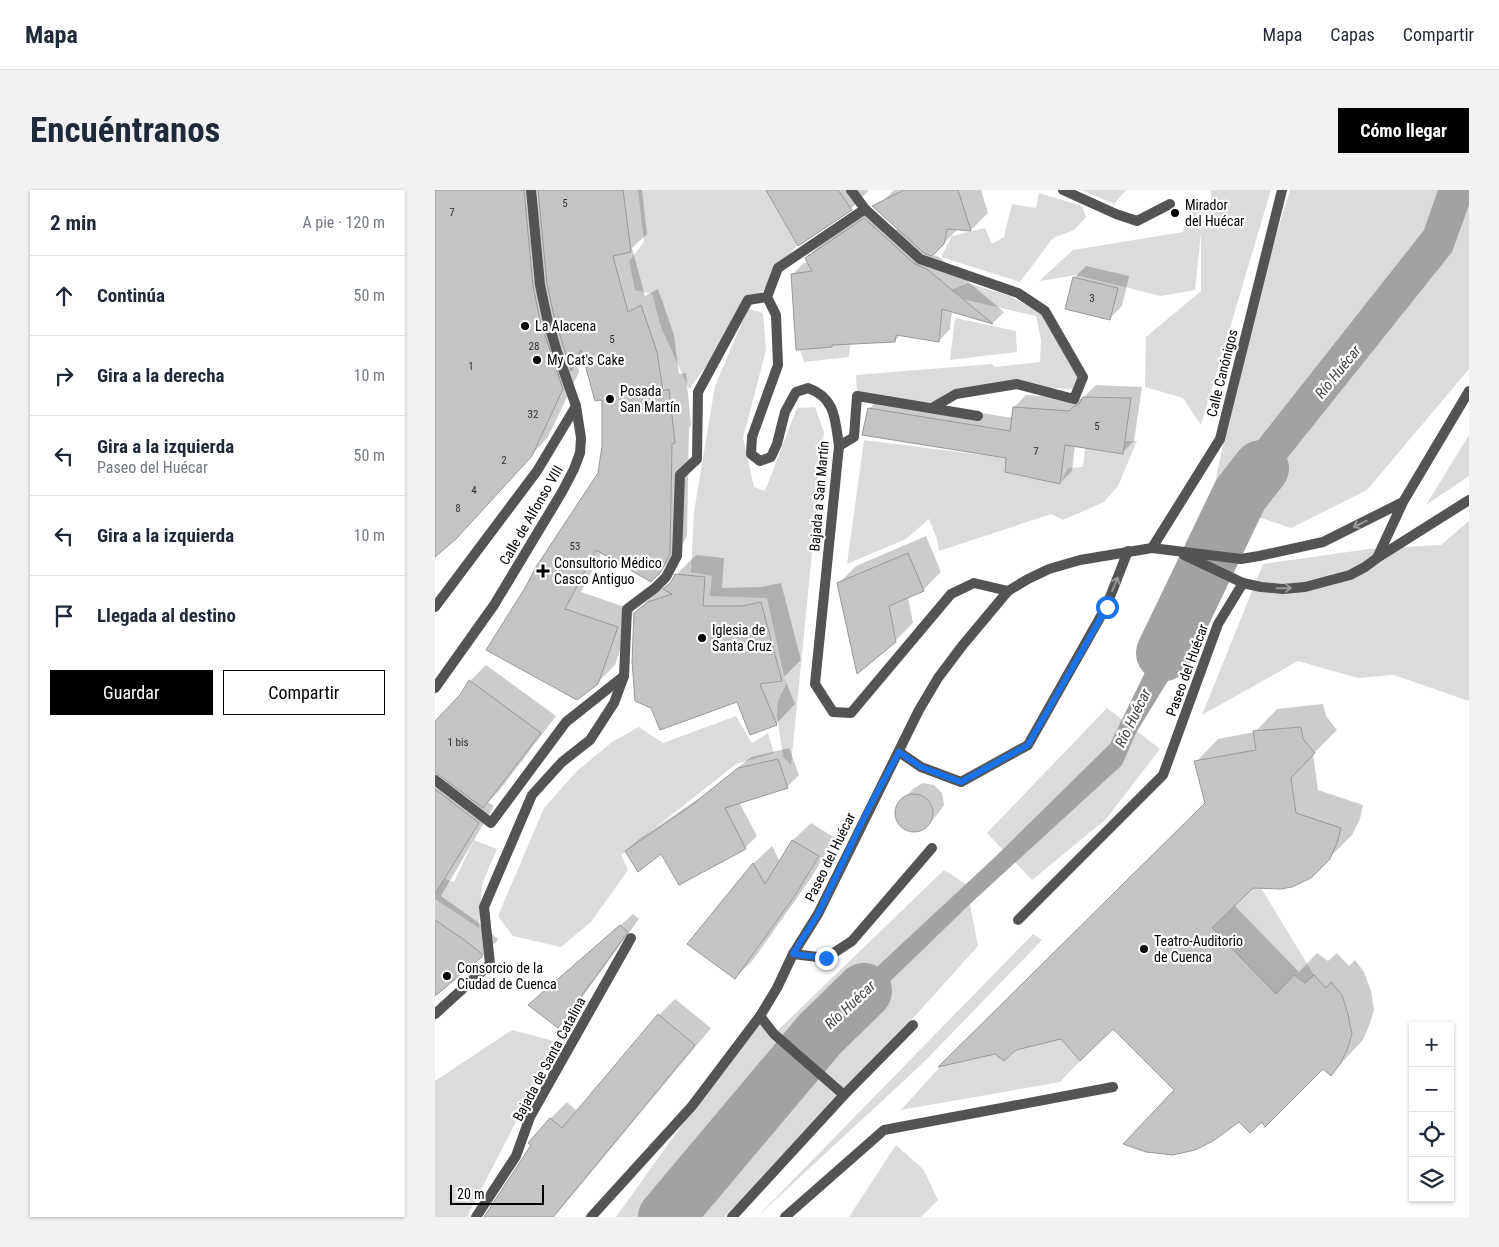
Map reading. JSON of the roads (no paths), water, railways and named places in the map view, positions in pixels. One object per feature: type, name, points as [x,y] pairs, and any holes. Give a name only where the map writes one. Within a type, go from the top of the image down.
[{"type":"street","name":"Calle de Alfonso VIII","points":[[435,688],[494,605],[562,492],[574,469],[579,453],[581,438],[576,406],[557,352],[540,285],[531,190]]},
{"type":"street","points":[[851,190],[865,209],[920,259],[1018,293],[1045,311],[1083,377],[1075,399],[1017,384],[956,394],[932,408]]},
{"type":"street","points":[[1063,190],[1116,214],[1137,221],[1170,204]]},
{"type":"street","name":"Calle Canónigos","points":[[1152,548],[1220,439],[1282,190]]},
{"type":"street","points":[[435,1014],[490,964],[485,907],[532,795],[562,762],[590,740],[614,703],[624,676],[627,609],[655,588],[665,577],[677,556],[680,475],[697,459],[698,392],[748,300],[767,297],[778,268],[865,209]]},
{"type":"street","name":"Bajada a San Martín","points":[[767,297],[776,315],[778,365],[751,437],[751,454],[761,461],[771,457],[777,444],[785,412],[796,392],[808,388],[818,392],[828,401],[835,416],[839,446],[815,684],[833,712],[851,713],[951,594],[974,582],[1008,591]]},
{"type":"street","points":[[1377,558],[1403,502],[1469,391]]},
{"type":"street","points":[[839,446],[854,437],[857,396],[978,416]]},
{"type":"street","points":[[435,606],[537,471],[576,406]]},
{"type":"street","name":"Paseo del Huécar","points":[[1176,552],[1240,582],[1261,587],[1283,589],[1305,587],[1350,575],[1469,500]]},
{"type":"street","name":"Paseo del Huécar","points":[[591,1217],[692,1106],[759,1016],[777,988],[793,954],[818,914],[919,710],[938,678],[967,639],[1008,591],[1049,569],[1080,560],[1129,551],[1152,548],[1241,559],[1323,542],[1403,502]]},
{"type":"street","points":[[899,752],[921,767],[961,782],[1028,745],[1107,607],[1129,551]]},
{"type":"street","name":"Paseo del Huécar","points":[[1018,920],[1163,775],[1218,624],[1240,582]]},
{"type":"street","points":[[435,780],[491,823],[566,722],[624,676]]},
{"type":"street","points":[[793,954],[826,958],[852,941],[932,848]]},
{"type":"street","name":"Bajada de Santa Catalina","points":[[476,1217],[516,1156],[530,1117],[631,938]]},
{"type":"street","points":[[759,1016],[775,1034],[843,1095]]},
{"type":"street","points":[[732,1217],[843,1095],[913,1025]]},
{"type":"street","points":[[785,1217],[884,1130],[1113,1087]]},
{"type":"water","points":[[1438,190],[1469,190],[1469,205],[1452,252],[1264,487],[1243,539],[1205,527],[1223,485],[1424,230]]},
{"type":"water","points":[[1190,580],[1221,594],[1136,733],[1122,765],[970,904],[817,1052],[795,1030],[835,1006],[995,857],[1110,744]]},
{"type":"water","points":[[774,1050],[803,1077],[686,1217],[646,1217]]},
{"type":"waterway","name":"Río Huécar","points":[[1164,653],[1240,495],[1261,468]]},
{"type":"waterway","name":"Río Huécar","points":[[666,1217],[820,1034],[864,991]]},
{"type":"place","name":"Mirador del Huécar","points":[[1175,213]]},
{"type":"place","name":"La Alacena","points":[[525,326]]},
{"type":"place","name":"My Cat's Cake","points":[[537,360]]},
{"type":"place","name":"Posada San Martín","points":[[610,399]]},
{"type":"place","name":"Consultorio Médico Casco Antiguo","points":[[543,571]]},
{"type":"place","name":"Iglesia de Santa Cruz","points":[[702,638]]},
{"type":"place","name":"Teatro-Auditorio de Cuenca","points":[[1144,949]]},
{"type":"place","name":"Consorcio de la Ciudad de Cuenca","points":[[447,976]]}]
